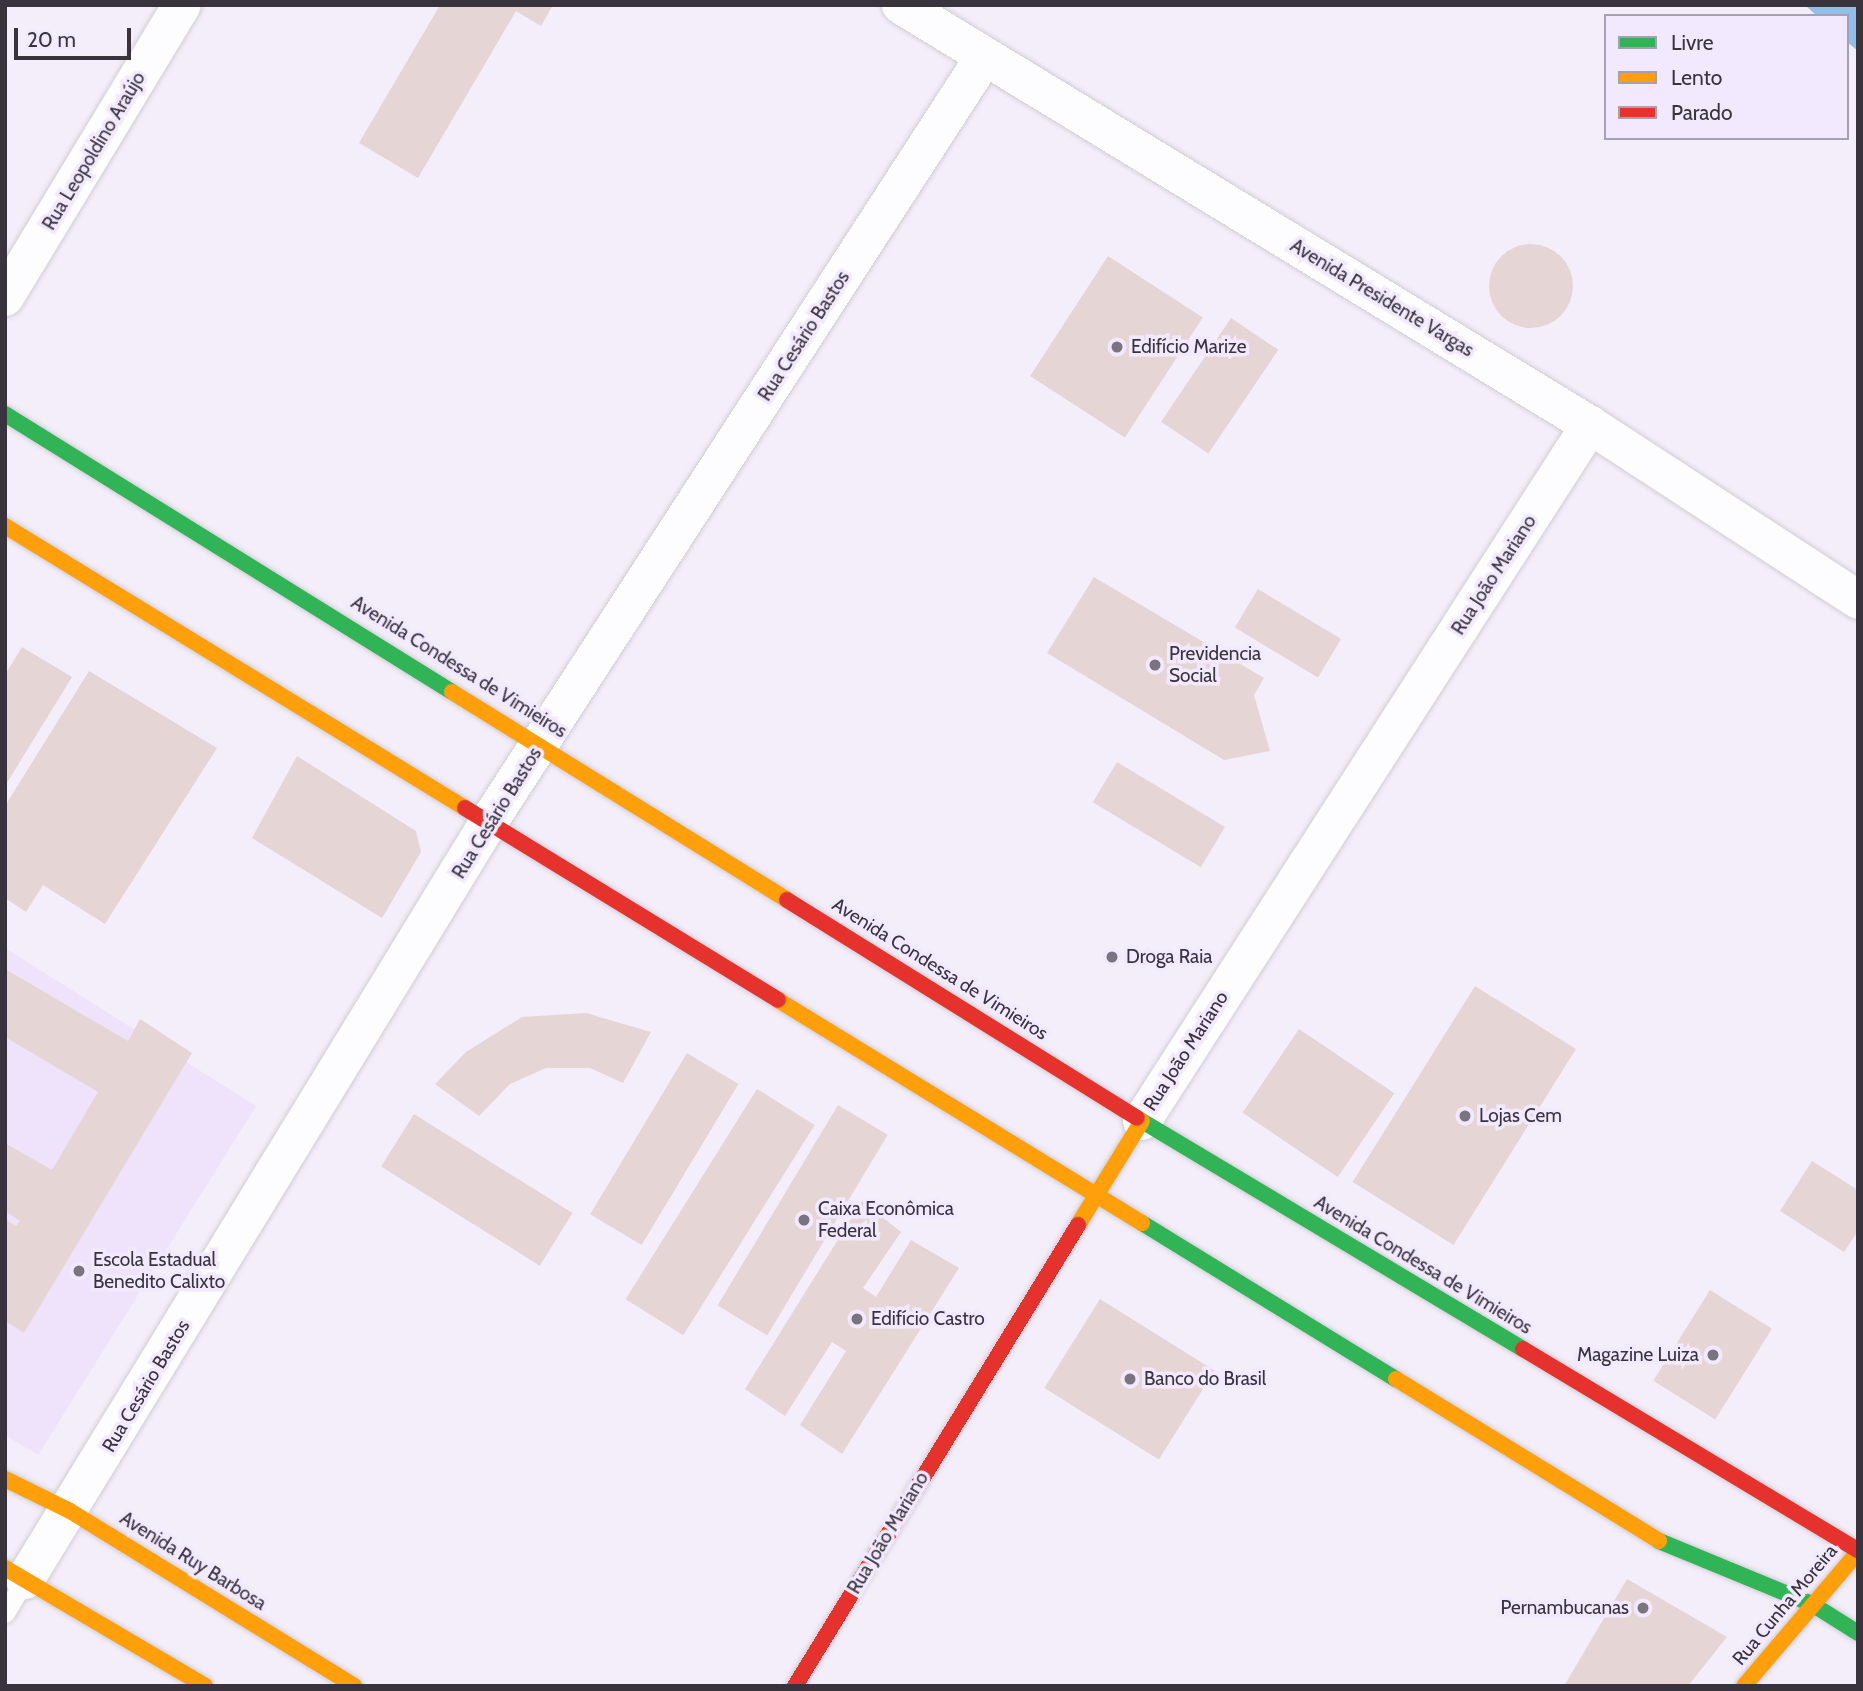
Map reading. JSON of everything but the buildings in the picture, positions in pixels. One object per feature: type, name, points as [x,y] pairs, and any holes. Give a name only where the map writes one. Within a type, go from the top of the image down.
[{"type":"main road","name":"Avenida Condessa de Vimieiros","points":[[5,414],[542,742],[1142,1121],[1858,1551]]},
{"type":"main road","points":[[5,526],[490,820],[1092,1196],[1671,1548],[1812,1604],[1858,1633]]},
{"type":"main road","name":"Rua João Mariano","points":[[795,1686],[1092,1196],[1142,1121]]},
{"type":"main road","name":"Avenida Ruy Barbosa","points":[[5,1479],[70,1511],[355,1686]]},
{"type":"main road","name":"Rua Cunha Moreira","points":[[1744,1686],[1858,1551]]},
{"type":"main road","points":[[15,1574],[205,1686]]},
{"type":"street","name":"Rua Leopoldino Araújo","points":[[5,297],[182,5]]},
{"type":"street","name":"Avenida Presidente Vargas","points":[[901,5],[1590,425],[1858,600]]},
{"type":"street","name":"Rua Cesário Bastos","points":[[15,1574],[70,1511],[490,820],[985,56]]},
{"type":"street","name":"Rua João Mariano","points":[[1142,1121],[1590,425]]},
{"type":"lane","points":[[5,1614],[15,1574]]},
{"type":"shaded area","name":"Escola Estadual Benedito Calixto","points":[[5,948],[256,1106],[38,1455],[5,1435]]},
{"type":"water","points":[[1805,5],[1858,5],[1858,51],[1849,44],[1849,14],[1815,14]]},
{"type":"traffic: fast","points":[[5,414],[452,692]]},
{"type":"traffic: fast","points":[[1137,1118],[1523,1349]]},
{"type":"traffic: fast","points":[[1142,1223],[1396,1379]]},
{"type":"traffic: fast","points":[[1659,1541],[1812,1604],[1858,1633]]},
{"type":"traffic: slow","points":[[5,526],[465,808]]},
{"type":"traffic: slow","points":[[452,692],[787,900]]},
{"type":"traffic: slow","points":[[778,1000],[1142,1223]]},
{"type":"traffic: slow","points":[[1078,1225],[1142,1121]]},
{"type":"traffic: slow","points":[[1396,1379],[1659,1541]]},
{"type":"traffic: slow","points":[[5,1479],[70,1511],[355,1686]]},
{"type":"traffic: slow","points":[[1744,1686],[1858,1552]]},
{"type":"traffic: slow","points":[[5,1568],[205,1686]]},
{"type":"traffic: jam","points":[[465,808],[778,1000]]},
{"type":"traffic: jam","points":[[787,900],[1137,1118]]},
{"type":"traffic: jam","points":[[795,1686],[1078,1225]]},
{"type":"traffic: jam","points":[[1523,1349],[1858,1550]]},
{"type":"place","name":"Edifício Marize","points":[[1117,347]]},
{"type":"place","name":"Previdencia Social","points":[[1155,665]]},
{"type":"place","name":"Droga Raia","points":[[1112,957]]},
{"type":"place","name":"Lojas Cem","points":[[1465,1116]]},
{"type":"place","name":"Caixa Econômica Federal","points":[[804,1220]]},
{"type":"place","name":"Escola Estadual Benedito Calixto","points":[[79,1271]]},
{"type":"place","name":"Edifício Castro","points":[[857,1319]]},
{"type":"place","name":"Magazine Luiza","points":[[1713,1355]]},
{"type":"place","name":"Banco do Brasil","points":[[1130,1379]]},
{"type":"place","name":"Pernambucanas","points":[[1643,1608]]}]
